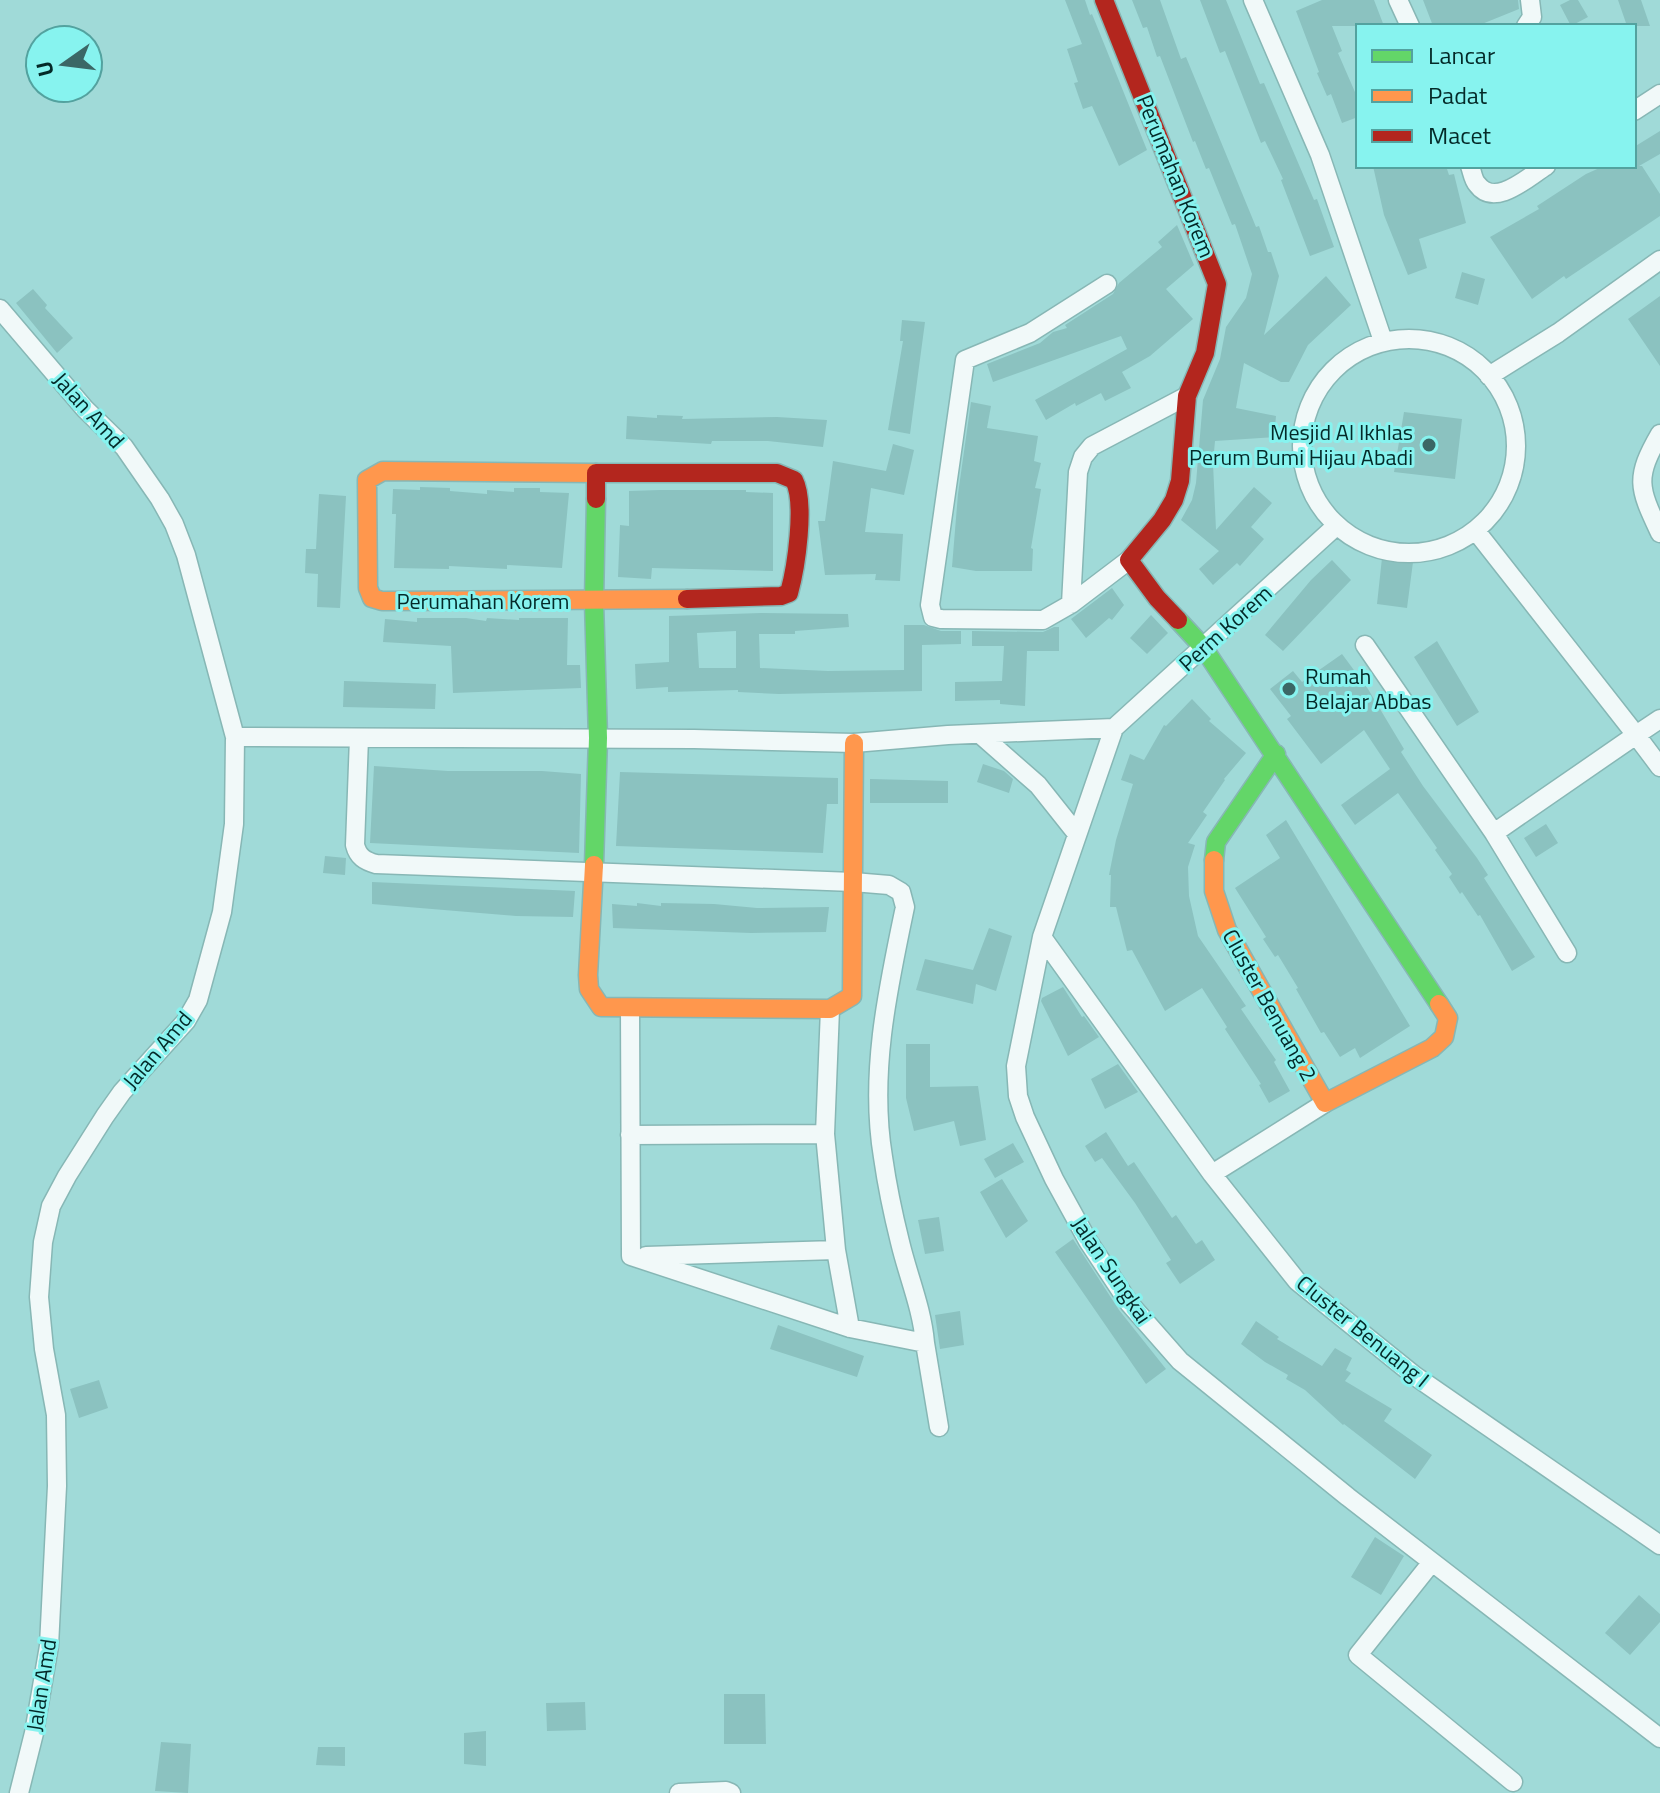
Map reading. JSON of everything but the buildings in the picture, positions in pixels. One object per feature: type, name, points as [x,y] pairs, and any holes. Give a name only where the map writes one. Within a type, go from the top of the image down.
[{"type":"street","name":"Perumahan Korem","points":[[1104,0],[1217,284],[1205,353],[1187,396],[1180,481],[1174,500],[1129,560]]},
{"type":"street","points":[[1253,0],[1320,155],[1350,236],[1383,341]]},
{"type":"street","points":[[1398,0],[1409,24]]},
{"type":"street","points":[[1527,24],[1532,17],[1530,0]]},
{"type":"street","points":[[1636,110],[1660,94]]},
{"type":"street","points":[[1471,168],[1477,185],[1489,193],[1502,193],[1543,168]]},
{"type":"street","points":[[1489,376],[1558,333],[1660,260]]},
{"type":"street","points":[[1107,284],[1030,333],[965,360],[930,605],[933,617],[1043,620],[1071,604],[1129,560],[1157,598],[1203,647],[1276,754]]},
{"type":"street","name":"Jalan Amd","points":[[0,309],[85,409],[124,447],[174,524],[186,555],[235,737],[234,824],[222,912],[198,1000],[186,1021],[122,1092],[105,1116],[51,1206],[43,1242],[39,1297],[44,1349],[56,1415],[56,1500],[49,1646],[34,1733],[19,1793]]},
{"type":"street","points":[[1422,339],[1459,351],[1489,376],[1508,405],[1516,439],[1513,474],[1499,505],[1476,531],[1442,549],[1405,555],[1368,546],[1336,526],[1312,495],[1302,458],[1304,419],[1320,384],[1348,357],[1383,341],[1422,339]]},
{"type":"street","points":[[1071,604],[1078,472],[1083,457],[1092,446],[1187,396]]},
{"type":"street","points":[[1660,434],[1641,473],[1643,495],[1660,533]]},
{"type":"street","name":"Perumahan Korem","points":[[392,471],[596,473],[777,473],[790,476],[797,485],[797,535],[793,584],[789,593],[781,596],[594,602],[491,603],[382,601],[372,598],[368,588],[366,493],[367,480],[374,474],[392,471]]},
{"type":"street","name":"Perumahan Korem","points":[[594,602],[596,473]]},
{"type":"street","name":"Perm Korem","points":[[1114,728],[1336,526]]},
{"type":"street","points":[[1476,531],[1660,767]]},
{"type":"street","points":[[594,602],[598,738],[588,975],[589,989],[601,1007],[830,1009],[852,996],[854,743]]},
{"type":"street","points":[[1365,645],[1494,833],[1567,953]]},
{"type":"street","points":[[1494,833],[1660,719]]},
{"type":"street","points":[[235,737],[598,738],[854,743],[1114,728]]},
{"type":"street","name":"Jalan Sungkai","points":[[1114,728],[1042,937],[1016,1066],[1018,1096],[1025,1117],[1054,1179],[1088,1241],[1129,1303],[1180,1361],[1432,1562],[1660,1738]]},
{"type":"street","points":[[980,734],[1038,785],[1077,834]]},
{"type":"street","points":[[359,738],[355,845],[359,855],[376,864],[853,882],[889,885],[901,892],[905,907],[884,1003],[879,1091],[882,1154],[900,1242],[923,1320],[939,1427]]},
{"type":"street","name":"Cluster Benuang 2","points":[[1276,754],[1288,778],[1448,1018],[1444,1037],[1432,1048],[1325,1103],[1227,930],[1214,891],[1216,842],[1276,754]]},
{"type":"street","name":"Cluster Benuang I","points":[[1042,937],[1212,1174],[1297,1281],[1415,1376],[1660,1545]]},
{"type":"street","points":[[630,1008],[631,1256]]},
{"type":"street","points":[[830,1009],[825,1134],[836,1250],[850,1328]]},
{"type":"street","points":[[1212,1174],[1325,1103]]},
{"type":"street","points":[[630,1135],[825,1134]]},
{"type":"street","points":[[631,1256],[836,1250]]},
{"type":"street","points":[[631,1256],[850,1328],[925,1343]]},
{"type":"street","points":[[1432,1562],[1358,1655],[1513,1782]]},
{"type":"street","points":[[679,1793],[731,1793]]},
{"type":"traffic: fast","points":[[594,865],[598,738],[594,602],[596,499]]},
{"type":"traffic: fast","points":[[1178,620],[1203,647],[1439,1004]]},
{"type":"traffic: fast","points":[[1214,860],[1216,842],[1276,754]]},
{"type":"traffic: slow","points":[[596,473],[383,471],[367,480],[368,588],[372,598],[382,601],[687,599]]},
{"type":"traffic: slow","points":[[594,865],[588,975],[589,989],[601,1007],[830,1009],[852,996],[854,743]]},
{"type":"traffic: slow","points":[[1214,860],[1214,891],[1227,930],[1325,1103],[1432,1048],[1444,1037],[1448,1018],[1439,1004]]},
{"type":"traffic: jam","points":[[1104,0],[1217,284],[1205,353],[1187,396],[1180,481],[1174,500],[1129,560],[1178,620]]},
{"type":"traffic: jam","points":[[596,499],[596,473],[777,473],[794,480],[798,490],[800,519],[789,593],[781,596],[687,599]]},
{"type":"place","name":"Mesjid Al Ikhlas Perum Bumi Hijau Abadi","points":[[1429,445]]},
{"type":"place","name":"Rumah Belajar Abbas","points":[[1289,689]]}]
